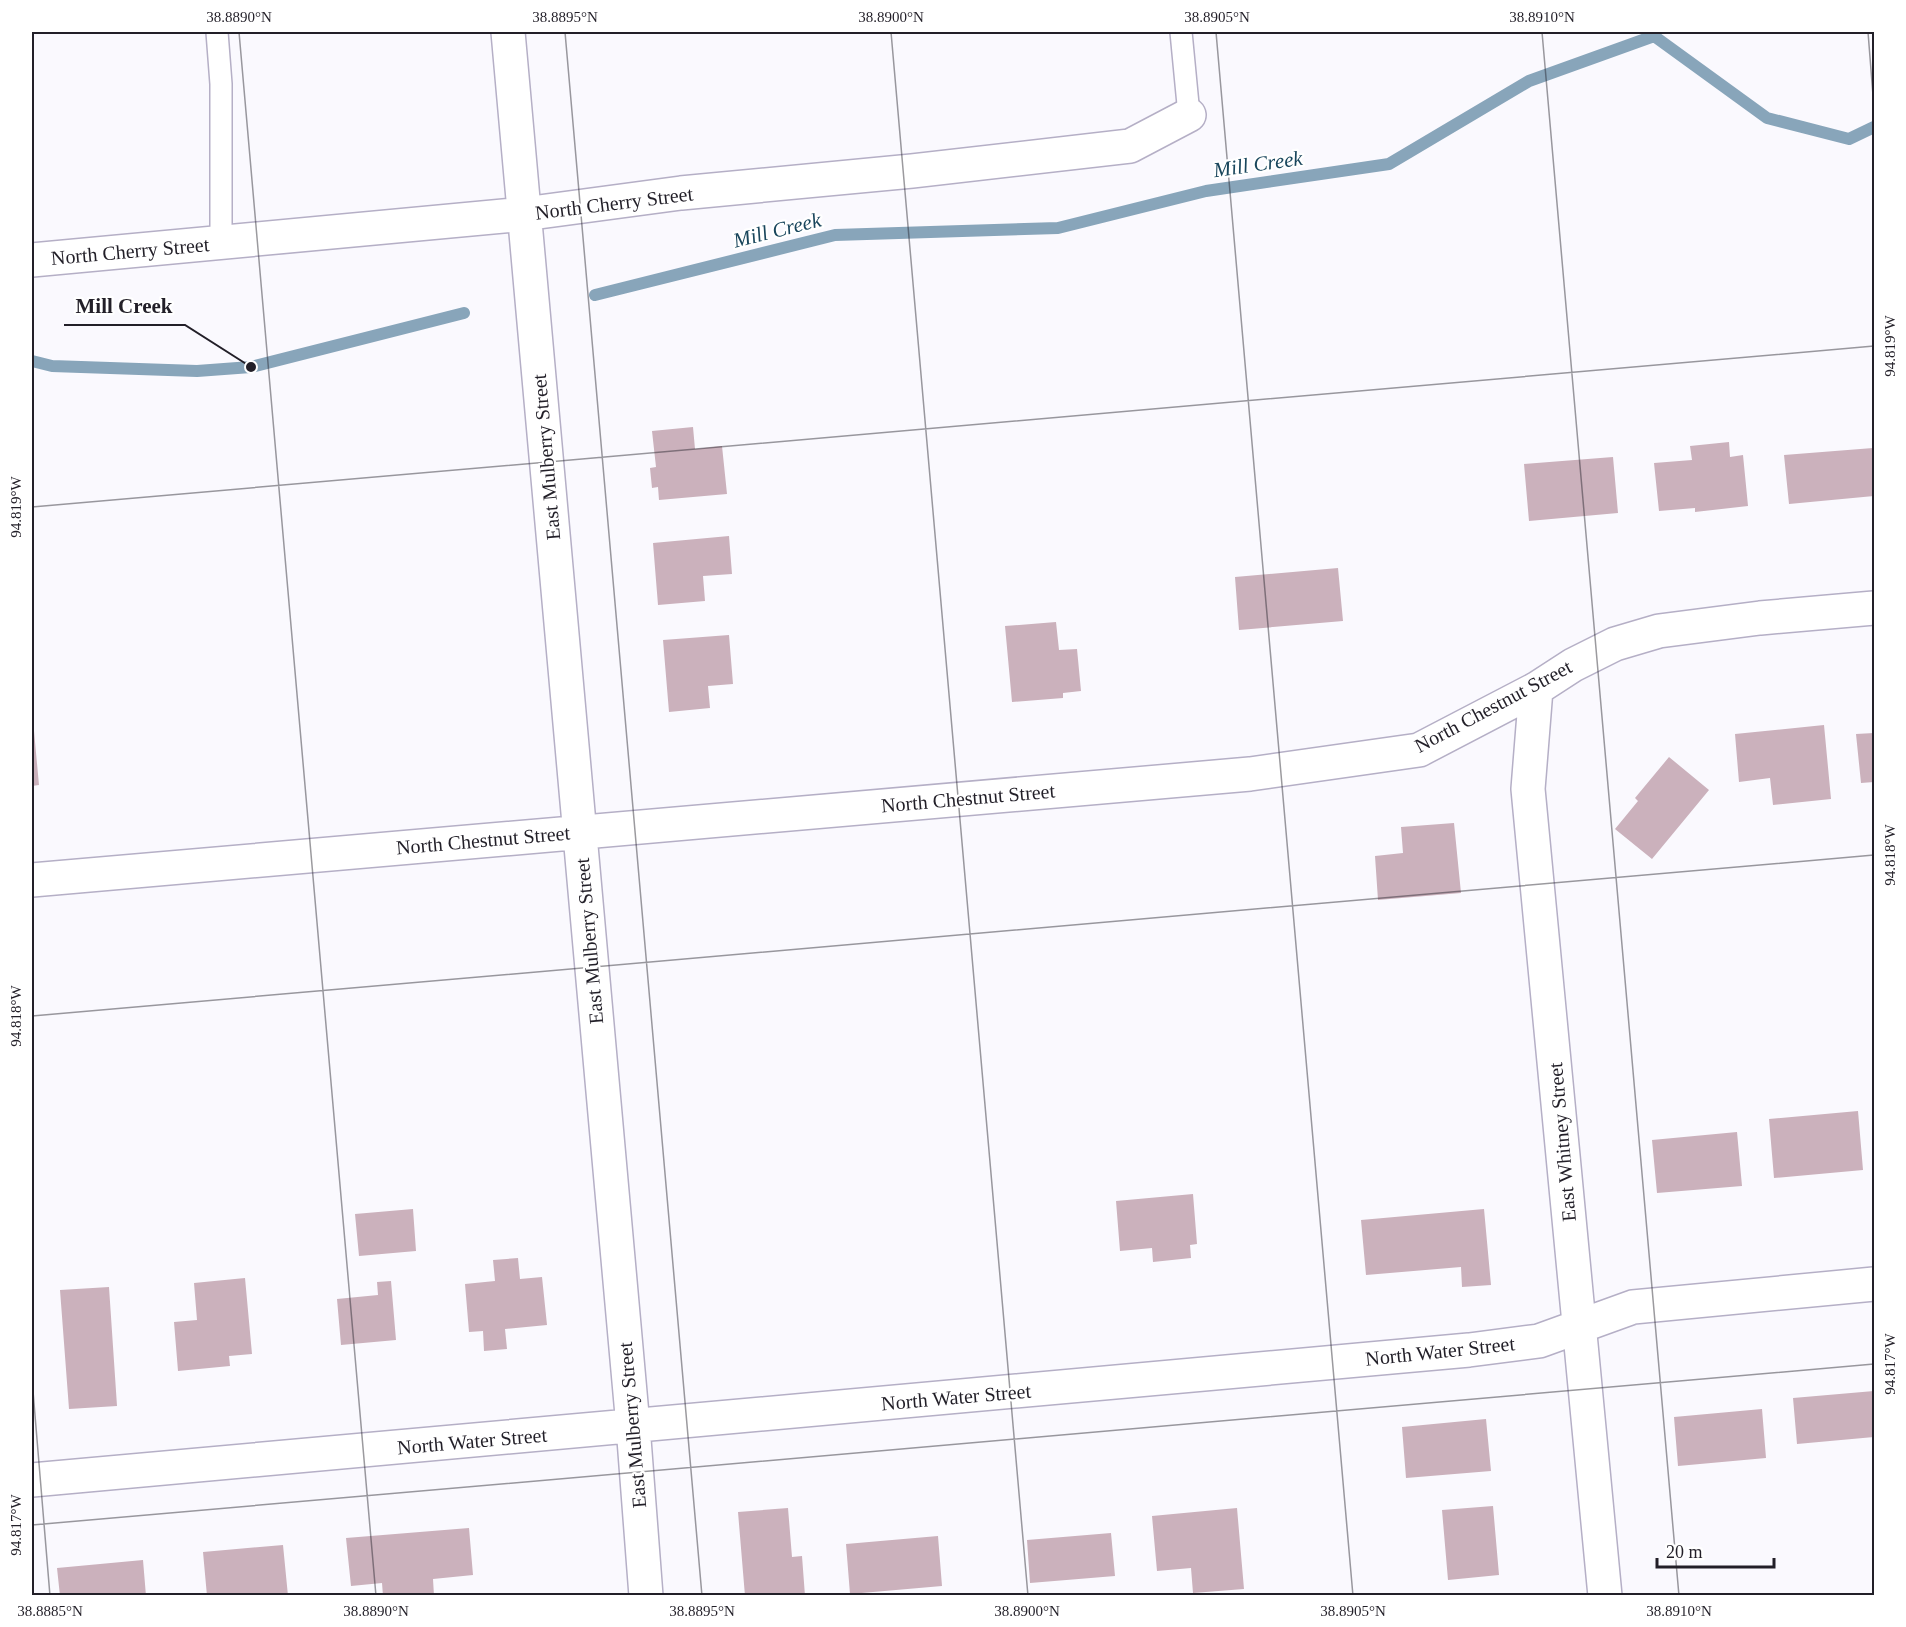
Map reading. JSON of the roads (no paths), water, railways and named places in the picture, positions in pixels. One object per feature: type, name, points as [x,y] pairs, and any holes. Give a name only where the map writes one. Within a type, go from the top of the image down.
[{"type":"street","name":"East Mulberry Street","points":[[508,32],[633,1426],[646,1596]]},
{"type":"street","name":"North Cherry Street","points":[[32,260],[524,214],[681,194],[1130,146],[1189,116]]},
{"type":"street","name":"North Chestnut Street","points":[[32,880],[1250,774],[1419,750],[1536,689],[1573,665],[1615,644],[1659,631],[1760,618],[1875,608]]},
{"type":"street","name":"East Whitney Street","points":[[1536,689],[1528,789],[1605,1596]]},
{"type":"street","name":"North Water Street","points":[[32,1480],[1469,1350],[1539,1341],[1634,1306],[1875,1284]]},
{"type":"lane","points":[[217,32],[221,84],[221,242]]},
{"type":"lane","points":[[1181,32],[1189,116]]},
{"type":"waterway","name":"Mill Creek","points":[[595,295],[835,235],[1058,228],[1206,191],[1389,164],[1529,81],[1654,36],[1767,118],[1849,139],[1874,127]]},
{"type":"waterway","name":"Mill Creek","points":[[32,361],[52,366],[197,371],[251,367],[464,313]]},
{"type":"place","name":"Mill Creek","points":[[251,367]]}]
